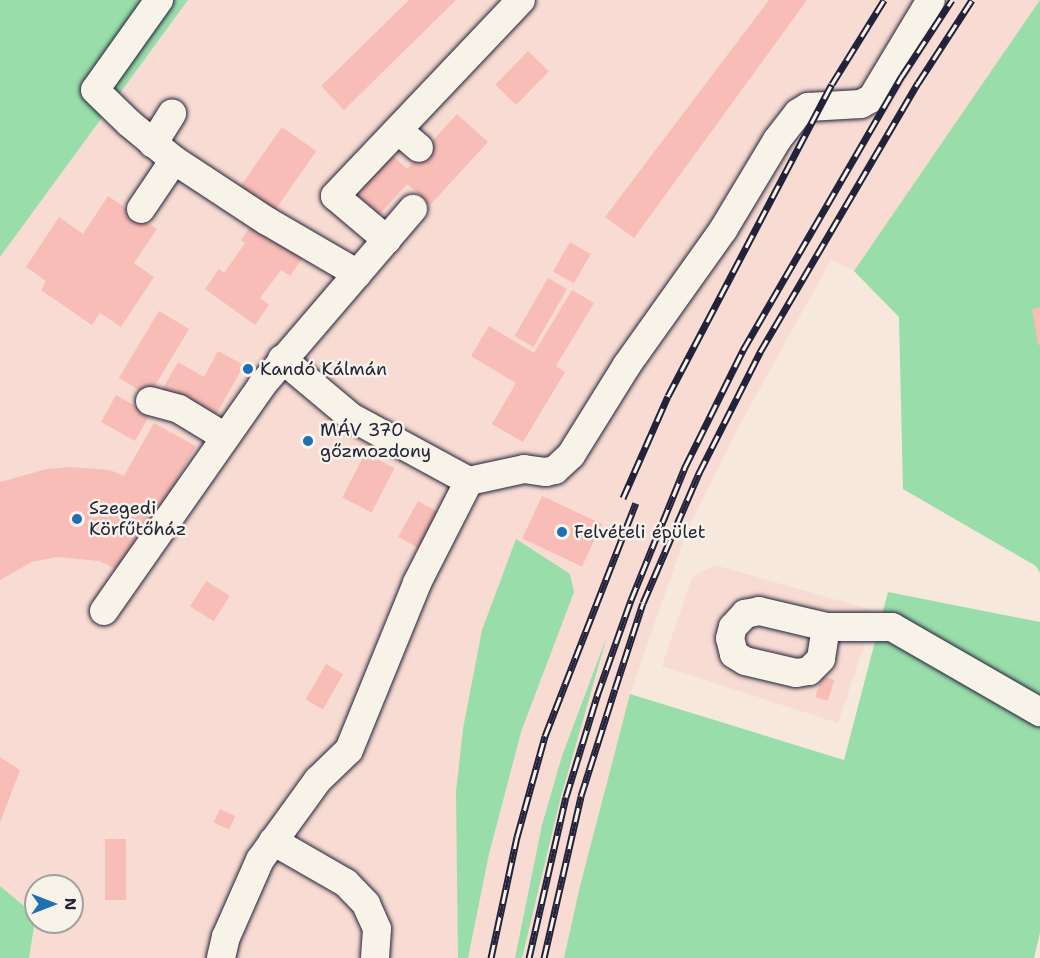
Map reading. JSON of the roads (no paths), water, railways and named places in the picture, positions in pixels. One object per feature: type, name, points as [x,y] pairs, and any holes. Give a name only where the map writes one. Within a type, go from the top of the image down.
[{"type":"lane","points":[[159,0],[95,90],[163,152],[267,221],[358,274]]},
{"type":"lane","points":[[387,240],[335,196],[409,140],[521,0]]},
{"type":"lane","points":[[282,360],[351,417],[469,481],[524,469],[551,472],[563,464],[627,365],[723,230],[777,140],[798,112],[808,106],[861,104],[872,98],[930,0]]},
{"type":"lane","points":[[141,208],[163,152],[172,113]]},
{"type":"lane","points":[[104,611],[225,437],[282,360],[413,209]]},
{"type":"lane","points":[[150,401],[179,409],[225,437]]},
{"type":"lane","points":[[221,958],[226,937],[260,860],[318,780],[349,750],[417,583],[469,481]]},
{"type":"lane","points":[[826,627],[892,627],[1040,712]]},
{"type":"lane","points":[[273,841],[346,883],[366,904],[377,929],[375,958]]},
{"type":"railway","points":[[623,498],[668,396],[832,84],[884,0]]},
{"type":"railway","points":[[529,958],[566,797],[597,696],[631,600],[685,467],[743,350],[902,76],[952,0]]},
{"type":"railway","points":[[544,958],[581,796],[615,689],[643,603],[699,473],[760,352],[918,83],[972,0]]},
{"type":"railway","points":[[491,958],[517,837],[545,736],[636,503]]},
{"type":"place","name":"Kandó Kálmán","points":[[248,369]]},
{"type":"place","name":"MÁV 370 gőzmozdony","points":[[308,441]]},
{"type":"place","name":"Szegedi Körfűtőház","points":[[77,519]]},
{"type":"place","name":"Felvételi épület","points":[[562,532]]}]
